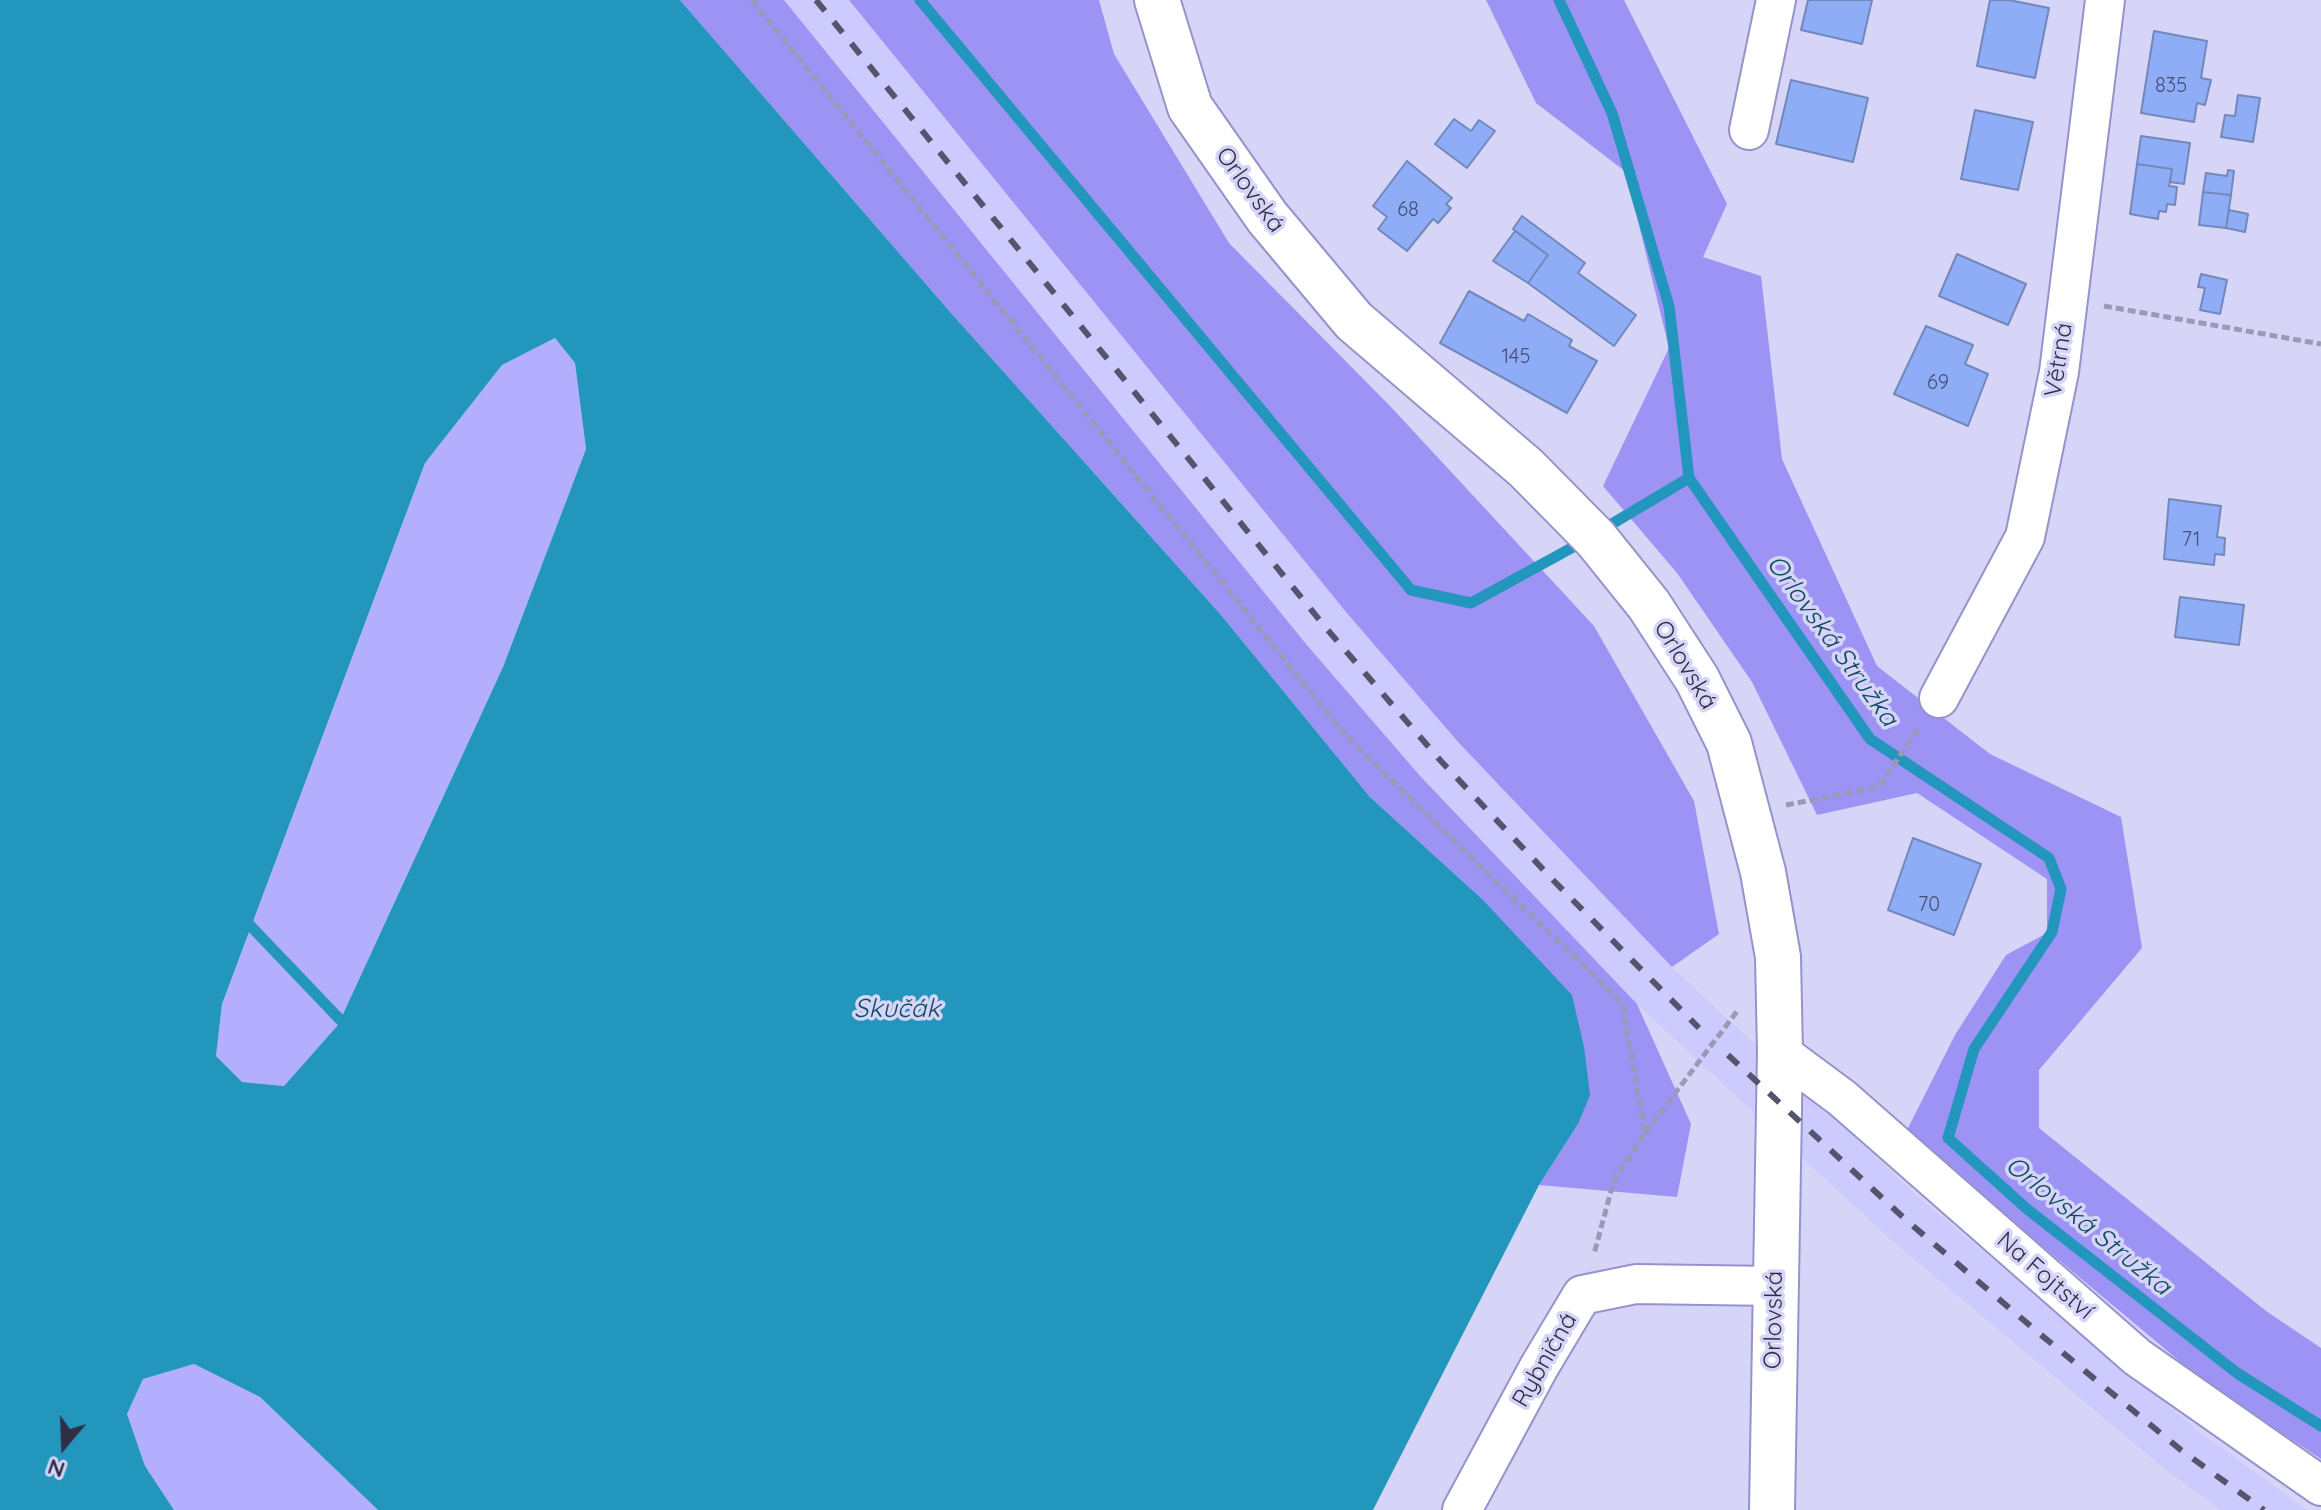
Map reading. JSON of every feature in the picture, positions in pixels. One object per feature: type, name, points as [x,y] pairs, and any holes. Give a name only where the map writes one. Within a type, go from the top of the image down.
[{"type":"main road","name":"Orlovská","points":[[1157,0],[1190,107],[1267,217],[1354,321],[1526,468],[1596,539],[1649,605],[1697,679],[1729,743],[1763,872],[1778,957],[1780,1052],[1772,1510]]},
{"type":"street","points":[[1749,130],[1776,0]]},
{"type":"street","name":"Větrná","points":[[1939,698],[2025,537],[2059,372],[2105,0]]},
{"type":"street","name":"Na Fojtství","points":[[1780,1052],[1842,1098],[2137,1357],[2321,1486]]},
{"type":"street","name":"Rybničná","points":[[1462,1510],[1539,1367],[1582,1295],[1636,1284],[1774,1286]]},
{"type":"path","points":[[752,0],[1347,737],[1622,1003],[1645,1133]]},
{"type":"path","points":[[2068,301],[2321,344]]},
{"type":"path","points":[[1746,813],[1879,787],[1939,698]]},
{"type":"path","points":[[1582,1295],[1614,1180],[1645,1133],[1740,1007]]},
{"type":"shaded area","points":[[680,0],[784,0],[1306,644],[1421,777],[1637,1004],[1691,1124],[1677,1197],[1539,1185],[1578,1124],[1481,898],[1370,797],[1221,615],[951,313]]},
{"type":"shaded area","points":[[784,0],[849,0],[1346,612],[1459,743],[1672,967],[1923,1201],[2197,1430],[2307,1510],[2221,1510],[2166,1470],[1890,1239],[1637,1004],[1421,777],[1306,644]]},
{"type":"shaded area","points":[[849,0],[1099,0],[1114,54],[1229,243],[1391,407],[1594,626],[1694,801],[1719,934],[1672,967],[1459,743],[1346,612]]},
{"type":"shaded area","points":[[1486,0],[1624,0],[1727,204],[1703,257],[1761,276],[1782,459],[1877,666],[1990,754],[2121,817],[2142,948],[2039,1070],[2039,1128],[2266,1311],[2321,1348],[2321,1459],[2202,1380],[1906,1132],[1955,1035],[2006,955],[2047,933],[2047,879],[1917,793],[1817,815],[1752,682],[1677,573],[1603,486],[1669,348],[1626,172],[1536,103]]},
{"type":"shaded area","points":[[555,338],[575,363],[586,449],[503,667],[338,1025],[284,1086],[242,1082],[216,1056],[222,1004],[425,463],[502,365]]},
{"type":"shaded area","points":[[194,1364],[260,1397],[378,1510],[174,1510],[145,1466],[127,1414],[143,1379]]},
{"type":"water","name":"Skučák","points":[[0,0],[680,0],[951,313],[1221,615],[1370,797],[1481,898],[1572,995],[1584,1047],[1590,1095],[1578,1124],[1539,1185],[1373,1510],[378,1510],[260,1397],[194,1364],[143,1379],[127,1414],[145,1466],[174,1510],[0,1510]],"holes":[[[555,338],[575,363],[586,449],[503,667],[338,1025],[284,1086],[242,1082],[216,1056],[222,1004],[425,463],[502,365]]]},
{"type":"building","points":[[1808,0],[1872,0],[1862,44],[1801,30]]},
{"type":"building","points":[[1990,0],[2009,0],[2049,8],[2035,78],[1977,66]]},
{"type":"building","points":[[2154,31],[2207,41],[2201,78],[2211,80],[2205,105],[2197,103],[2194,122],[2141,113]]},
{"type":"building","points":[[1791,80],[1868,98],[1853,162],[1776,144]]},
{"type":"building","points":[[2238,95],[2260,98],[2253,142],[2221,137],[2225,115],[2235,116]]},
{"type":"building","points":[[1975,110],[2033,122],[2018,190],[1961,179]]},
{"type":"building","points":[[1454,119],[1471,131],[1479,120],[1495,131],[1467,168],[1435,144]]},
{"type":"building","points":[[2141,136],[2190,143],[2184,184],[2170,182],[2172,169],[2137,164]]},
{"type":"building","points":[[1407,161],[1452,198],[1446,204],[1451,208],[1438,223],[1433,219],[1407,251],[1378,229],[1387,217],[1373,206]]},
{"type":"building","points":[[2137,164],[2172,169],[2169,186],[2177,187],[2175,205],[2167,204],[2166,212],[2159,211],[2158,219],[2130,214]]},
{"type":"building","points":[[2228,170],[2234,171],[2231,195],[2203,192],[2206,173],[2227,176]]},
{"type":"building","points":[[2203,192],[2231,195],[2226,228],[2199,225]]},
{"type":"building","points":[[2229,210],[2248,214],[2245,232],[2226,228]]},
{"type":"building","points":[[1522,216],[1585,263],[1578,273],[1636,315],[1614,346],[1528,283],[1548,255],[1513,229]]},
{"type":"building","points":[[1515,231],[1548,255],[1528,283],[1493,261]]},
{"type":"building","points":[[1957,254],[2026,284],[2008,325],[1939,296]]},
{"type":"building","points":[[2201,274],[2227,280],[2220,314],[2200,310],[2205,288],[2198,287]]},
{"type":"building","points":[[1469,291],[1524,321],[1528,314],[1572,340],[1569,346],[1597,361],[1567,413],[1440,343]]},
{"type":"building","points":[[1926,326],[1973,345],[1965,364],[1988,374],[1968,426],[1894,394]]},
{"type":"building","points":[[2169,499],[2221,506],[2217,537],[2225,538],[2224,555],[2215,554],[2214,565],[2164,559]]},
{"type":"building","points":[[2180,597],[2244,605],[2239,645],[2175,637]]},
{"type":"building","points":[[1913,838],[1981,864],[1954,935],[1888,910]]},
{"type":"waterway","points":[[920,0],[1411,590],[1471,603],[1586,540]]},
{"type":"waterway","name":"Orlovská Stružka","points":[[1559,0],[1612,113],[1669,306],[1689,478],[1870,739],[2049,858],[2061,889],[2052,932],[1974,1049],[1948,1138],[2027,1209],[2237,1373],[2321,1426]]},
{"type":"waterway","points":[[1600,531],[1689,478]]},
{"type":"waterway","points":[[242,917],[349,1029]]},
{"type":"railway","points":[[816,0],[1326,628],[1440,760],[1699,1028]]},
{"type":"railway","points":[[1728,1055],[1906,1220],[2040,1334],[2181,1450],[2264,1510]]}]
